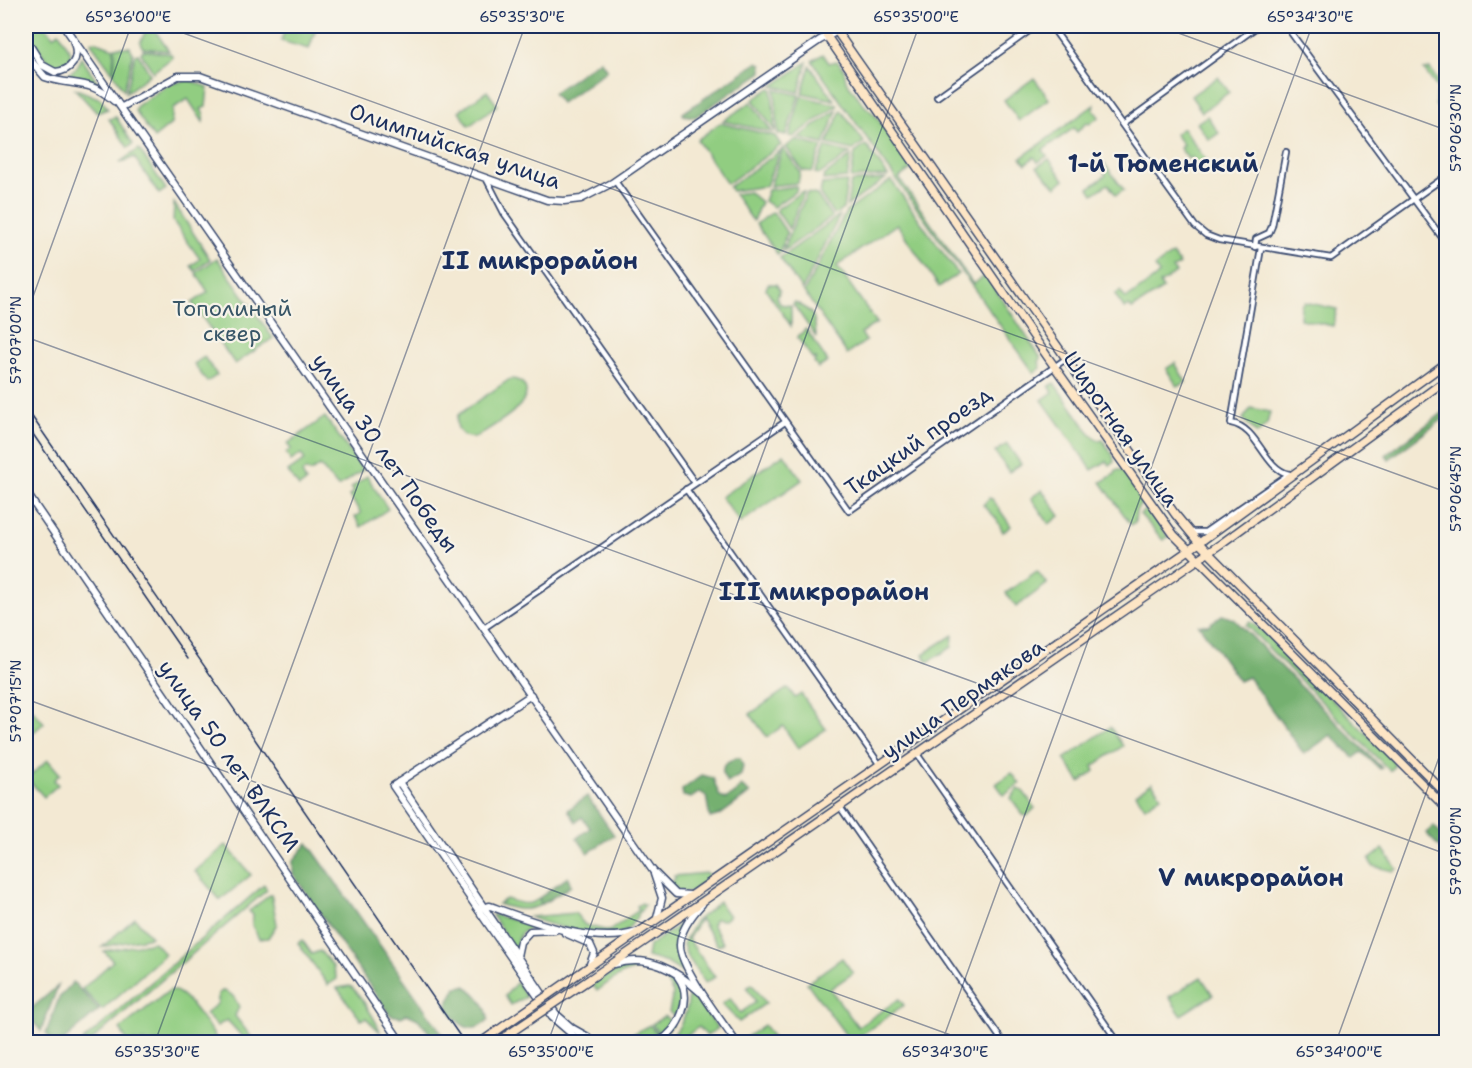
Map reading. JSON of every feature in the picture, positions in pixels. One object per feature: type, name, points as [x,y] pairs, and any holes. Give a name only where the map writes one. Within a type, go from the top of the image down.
[{"type":"main road","name":"Широтная улица","points":[[820,26],[1174,535],[1446,808]]},
{"type":"main road","name":"Широтная улица","points":[[833,26],[1188,531],[1446,794]]},
{"type":"main road","name":"улица Пермякова","points":[[481,1042],[1199,543],[1446,363]]},
{"type":"main road","name":"улица Пермякова","points":[[497,1042],[1199,559],[1446,380]]},
{"type":"main road","points":[[1406,392],[1406,401],[1415,403]]},
{"type":"main road","points":[[1393,401],[1400,401],[1404,405],[1401,413]]},
{"type":"main road","points":[[1349,711],[1357,703]]},
{"type":"street","name":"улица 30 лет Победы","points":[[64,26],[653,871]]},
{"type":"street","points":[[70,26],[78,44]]},
{"type":"street","name":"Олимпийская улица","points":[[122,107],[178,76],[200,76],[487,180],[548,200],[564,201],[581,199],[615,181],[828,36],[848,26]]},
{"type":"street","points":[[937,97],[1036,26]]},
{"type":"street","points":[[1051,26],[1198,229],[1214,238],[1331,258],[1446,176]]},
{"type":"street","points":[[1123,124],[1258,26]]},
{"type":"street","points":[[1286,26],[1446,243]]},
{"type":"street","points":[[26,39],[42,64],[55,72],[69,69],[76,56],[72,36]]},
{"type":"street","points":[[26,55],[45,77],[79,82],[94,88],[122,107]]},
{"type":"street","points":[[1286,152],[1272,226],[1269,233],[1258,237],[1231,423],[1242,427],[1278,470],[1289,474]]},
{"type":"street","points":[[487,180],[504,213],[695,483]]},
{"type":"street","points":[[484,628],[785,422],[615,181]]},
{"type":"street","name":"Ткацкий проезд","points":[[785,422],[849,511],[1067,358]]},
{"type":"street","points":[[1276,482],[1278,470]]},
{"type":"street","name":"улица Пермякова","points":[[1188,531],[1197,534],[1205,532],[1276,482],[1300,470]]},
{"type":"street","points":[[686,489],[880,765]]},
{"type":"street","name":"улица 50 лет ВЛКСМ","points":[[26,492],[401,1042]]},
{"type":"street","points":[[531,695],[393,786],[563,1021],[577,1032],[598,1042]]},
{"type":"street","points":[[917,754],[1118,1042]]},
{"type":"street","points":[[399,782],[552,1017],[574,1036],[598,1042]]},
{"type":"street","points":[[840,807],[1003,1042]]},
{"type":"street","points":[[653,871],[676,894],[688,896],[697,893]]},
{"type":"street","points":[[653,871],[662,902],[660,913],[654,922]]},
{"type":"street","points":[[707,898],[689,921],[681,938],[680,948],[684,962],[706,999],[736,1042]]},
{"type":"street","points":[[481,908],[551,929],[590,944],[594,957],[586,969]]},
{"type":"street","points":[[481,908],[594,935],[620,936],[643,930]]},
{"type":"street","points":[[517,957],[517,948],[524,935],[537,929],[551,929]]},
{"type":"street","points":[[607,967],[622,962],[645,961],[676,974],[706,999]]},
{"type":"street","points":[[658,1042],[673,1030],[683,1010],[684,988],[676,974]]},
{"type":"green space","points":[[26,26],[45,26],[53,36],[59,32],[71,53],[68,65],[57,68],[51,66],[26,31]]},
{"type":"green space","points":[[148,26],[152,26],[169,51],[143,48],[140,43]]},
{"type":"green space","points":[[286,26],[317,26],[309,49],[281,41]]},
{"type":"green space","points":[[94,41],[114,48],[113,73],[91,43]]},
{"type":"green space","points":[[115,47],[130,47],[133,54],[124,90],[114,75]]},
{"type":"green space","points":[[143,50],[171,54],[173,57],[153,72],[141,53]]},
{"type":"green space","points":[[138,54],[150,74],[126,93],[135,55]]},
{"type":"green space","points":[[823,54],[829,63],[837,61],[844,69],[846,81],[864,105],[876,116],[912,168],[899,178],[973,284],[986,275],[1041,358],[1039,362],[1041,368],[1034,373],[812,61]]},
{"type":"green space","points":[[81,57],[98,83],[76,76],[66,76],[78,66]]},
{"type":"green space","points":[[600,60],[607,70],[561,103],[553,93]]},
{"type":"green space","points":[[758,62],[762,65],[762,72],[695,117],[683,115],[683,113]]},
{"type":"green space","points":[[807,62],[799,92],[773,86]]},
{"type":"green space","points":[[810,66],[834,100],[802,93]]},
{"type":"green space","points":[[1430,69],[1446,93],[1446,119],[1435,104],[1438,89],[1424,70]]},
{"type":"green space","points":[[1218,77],[1229,92],[1202,112],[1191,96]]},
{"type":"green space","points":[[1034,78],[1049,99],[1019,121],[1004,100]]},
{"type":"green space","points":[[189,80],[208,87],[206,107],[201,109],[204,115],[203,122],[188,99],[173,108],[171,124],[154,138],[135,111],[137,106],[169,84]]},
{"type":"green space","points":[[74,88],[101,99],[108,109],[97,113]]},
{"type":"green space","points":[[770,88],[772,89],[775,131],[753,100]]},
{"type":"green space","points":[[775,89],[799,95],[786,135],[778,134]]},
{"type":"green space","points":[[487,91],[497,105],[469,126],[459,111]]},
{"type":"green space","points":[[801,96],[838,105],[793,137],[789,136]]},
{"type":"green space","points":[[751,102],[772,132],[723,121]]},
{"type":"green space","points":[[1094,105],[1093,109],[1099,117],[1089,124],[1087,122],[1077,132],[1074,128],[1043,150],[1047,156],[1038,162],[1034,157],[1026,164],[1021,158]]},
{"type":"green space","points":[[837,110],[824,144],[798,138]]},
{"type":"green space","points":[[841,110],[864,142],[853,150],[827,144]]},
{"type":"green space","points":[[1207,116],[1219,133],[1209,140],[1197,123]]},
{"type":"green space","points":[[116,117],[133,144],[128,148],[109,119]]},
{"type":"green space","points":[[720,123],[775,136],[781,145],[727,184],[697,140]]},
{"type":"green space","points":[[1183,128],[1207,162],[1199,168],[1192,157],[1188,159],[1180,148],[1183,145],[1175,134]]},
{"type":"green space","points":[[795,140],[822,147],[812,172],[802,170],[786,147]]},
{"type":"green space","points":[[866,145],[888,176],[851,178],[855,153]]},
{"type":"green space","points":[[826,147],[850,153],[820,174],[815,173]]},
{"type":"green space","points":[[783,148],[800,172],[798,183],[770,186]]},
{"type":"green space","points":[[139,149],[166,189],[159,194],[134,157],[120,162]]},
{"type":"green space","points":[[780,151],[766,186],[732,191],[729,187]]},
{"type":"green space","points":[[851,156],[847,178],[823,180],[824,176]]},
{"type":"green space","points":[[1049,159],[1064,180],[1056,187],[1037,167]]},
{"type":"green space","points":[[1104,163],[1124,190],[1116,195],[1108,184],[1093,194],[1089,188],[1106,175],[1100,166]]},
{"type":"green space","points":[[885,179],[847,206],[851,182]]},
{"type":"green space","points":[[891,180],[958,274],[939,287],[897,224],[837,266],[877,323],[861,333],[866,341],[847,354],[804,292],[846,212]]},
{"type":"green space","points":[[847,182],[843,209],[834,215],[820,194],[822,184]]},
{"type":"green space","points":[[797,186],[796,191],[773,207],[764,201],[768,190]]},
{"type":"green space","points":[[749,192],[761,202],[753,221],[734,194]]},
{"type":"green space","points":[[804,192],[789,229],[776,210]]},
{"type":"green space","points":[[807,193],[817,195],[832,217],[782,252]]},
{"type":"green space","points":[[174,203],[210,259],[195,271],[191,266],[200,259],[173,221]]},
{"type":"green space","points":[[773,212],[787,233],[778,255],[756,224]]},
{"type":"green space","points":[[840,215],[802,290],[780,258]]},
{"type":"green space","points":[[1172,254],[1180,264],[1173,269],[1176,273],[1160,284],[1163,289],[1132,309],[1129,306],[1125,309],[1115,295],[1120,291],[1126,299],[1155,278],[1159,274],[1155,267]]},
{"type":"green space","name":"Тополиный сквер","points":[[217,258],[273,338],[235,364],[192,303],[208,292],[196,273]]},
{"type":"green space","points":[[768,284],[776,284],[780,290],[777,297],[780,304],[791,306],[791,326],[766,289]]},
{"type":"green space","points":[[795,302],[813,315],[816,337],[793,304]]},
{"type":"green space","points":[[1305,302],[1337,309],[1333,326],[1300,319],[1301,305]]},
{"type":"green space","points":[[806,329],[828,362],[818,368],[814,362],[816,358],[813,359],[797,337]]},
{"type":"green space","points":[[204,357],[217,375],[207,382],[194,364]]},
{"type":"green space","points":[[1175,363],[1186,382],[1178,387],[1166,369]]},
{"type":"green space","points":[[510,379],[519,380],[524,385],[526,394],[523,401],[500,422],[476,437],[463,435],[457,425],[458,415]]},
{"type":"green space","points":[[1054,383],[1091,435],[1100,441],[1102,439],[1113,455],[1114,462],[1110,465],[1107,461],[1092,470],[1042,400],[1053,392],[1049,386]]},
{"type":"green space","points":[[1251,408],[1270,412],[1267,424],[1257,434],[1243,419]]},
{"type":"green space","points":[[1444,412],[1446,417],[1389,459],[1386,455]]},
{"type":"green space","points":[[325,417],[363,470],[338,487],[320,466],[311,472],[306,470],[302,473],[306,482],[299,487],[288,472],[305,460],[301,454],[291,461],[286,453],[291,449],[287,444]]},
{"type":"green space","points":[[1007,444],[1021,464],[1009,472],[995,452]]},
{"type":"green space","points":[[784,454],[802,480],[740,523],[721,497]]},
{"type":"green space","points":[[1116,470],[1123,470],[1143,501],[1136,511],[1135,522],[1131,525],[1101,482],[1115,474]]},
{"type":"green space","points":[[367,476],[388,509],[361,527],[355,517],[361,513],[349,496],[354,492],[351,488]]},
{"type":"green space","points":[[1042,490],[1060,516],[1049,524],[1031,498]]},
{"type":"green space","points":[[989,498],[1011,526],[1003,532],[996,518],[983,505]]},
{"type":"green space","points":[[1148,508],[1168,537],[1163,540],[1140,514]]},
{"type":"green space","points":[[1037,571],[1047,584],[1016,607],[1006,593]]},
{"type":"green space","points":[[1222,615],[1234,619],[1382,768],[1380,769],[1362,752],[1354,758],[1331,735],[1304,754],[1248,677],[1239,681],[1199,625],[1208,625]]},
{"type":"green space","points":[[1250,622],[1264,632],[1394,761],[1394,767],[1390,771],[1246,625]]},
{"type":"green space","points":[[953,635],[952,647],[928,662],[923,654]]},
{"type":"green space","points":[[788,688],[795,698],[801,694],[826,729],[798,748],[783,726],[767,737],[750,714]]},
{"type":"green space","points":[[32,709],[44,723],[26,739],[26,715]]},
{"type":"green space","points":[[1110,727],[1123,746],[1093,766],[1095,771],[1080,782],[1064,759]]},
{"type":"green space","points":[[735,758],[740,758],[743,766],[741,775],[727,783],[722,773],[724,765]]},
{"type":"green space","points":[[48,760],[60,774],[54,780],[58,785],[44,797],[27,778]]},
{"type":"green space","points":[[1012,773],[1020,784],[1004,795],[996,784]]},
{"type":"green space","points":[[702,775],[713,778],[719,795],[725,799],[741,786],[750,793],[720,815],[710,818],[706,796],[700,792],[691,798],[683,796],[682,790]]},
{"type":"green space","points":[[1152,783],[1161,796],[1145,807],[1136,794]]},
{"type":"green space","points":[[1018,789],[1023,791],[1035,808],[1027,816],[1023,815],[1011,798]]},
{"type":"green space","points":[[587,796],[614,835],[588,853],[577,838],[590,828],[582,817],[576,822],[568,810]]},
{"type":"green space","points":[[1434,826],[1446,839],[1446,854],[1426,833]]},
{"type":"green space","points":[[308,843],[448,1042],[437,1042],[418,1019],[407,1014],[401,1017],[390,1015],[293,874],[293,861]]},
{"type":"green space","points":[[226,845],[251,875],[220,900],[195,871]]},
{"type":"green space","points":[[1383,849],[1397,869],[1393,871],[1373,866],[1369,860]]},
{"type":"green space","points":[[707,873],[710,877],[692,892],[678,892],[669,884],[675,879],[674,876]]},
{"type":"green space","points":[[568,877],[571,886],[541,905],[539,898]]},
{"type":"green space","points":[[264,885],[267,890],[90,1042],[82,1042]]},
{"type":"green space","points":[[271,894],[277,924],[268,938],[259,939],[252,925],[253,915],[249,911]]},
{"type":"green space","points":[[539,898],[541,905],[524,909],[498,904],[506,899],[528,904]]},
{"type":"green space","points":[[719,902],[729,916],[724,920],[715,919],[712,924],[723,943],[718,946],[700,919],[688,939],[715,977],[705,983],[686,954],[683,944],[695,922]]},
{"type":"green space","points":[[642,903],[645,905],[631,926],[617,934],[593,934],[530,917],[575,913],[585,925],[609,931],[639,910],[637,906]]},
{"type":"green space","points":[[492,915],[533,926],[521,933],[514,949]]},
{"type":"green space","points":[[135,918],[151,937],[102,947]]},
{"type":"green space","points":[[682,923],[675,948],[683,973],[667,963],[647,957],[649,946]]},
{"type":"green space","points":[[302,940],[312,954],[320,951],[333,966],[337,979],[328,985],[298,943]]},
{"type":"green space","points":[[154,942],[165,954],[102,1010],[82,989],[113,961],[104,951]]},
{"type":"green space","points":[[842,958],[853,973],[830,989],[858,1027],[899,999],[904,1005],[851,1042],[807,983]]},
{"type":"green space","points":[[633,965],[647,966],[647,971],[641,969],[627,972],[597,991],[592,984],[620,968]]},
{"type":"green space","points":[[669,976],[681,989],[681,1001],[675,1017],[669,1012],[673,993],[665,979]]},
{"type":"green space","points":[[1201,977],[1213,995],[1181,1015],[1169,997]]},
{"type":"green space","points":[[73,982],[99,1010],[62,1042],[53,1042],[46,1033],[59,998]]},
{"type":"green space","points":[[517,982],[526,997],[511,1005],[505,996]]},
{"type":"green space","points":[[752,984],[766,1003],[739,1022],[722,1004],[730,998],[740,1013],[756,1002],[747,988]]},
{"type":"green space","points":[[58,986],[41,1031],[26,1013]]},
{"type":"green space","points":[[350,986],[358,994],[380,1032],[366,1018],[361,1020],[337,988]]},
{"type":"green space","points":[[465,986],[474,992],[488,1015],[488,1020],[476,1028],[464,1026],[454,1017],[447,1005],[456,987]]},
{"type":"green space","points":[[170,990],[176,991],[190,1003],[219,1042],[128,1042],[120,1029]]},
{"type":"green space","points":[[689,990],[718,1028],[707,1036],[699,1027],[677,1042],[665,1042],[680,1026],[688,1005]]},
{"type":"green space","points":[[222,991],[231,994],[234,998],[239,1007],[235,1016],[255,1042],[247,1042],[227,1020],[217,1026],[205,1014],[218,1003],[218,994]]},
{"type":"green space","points":[[665,1016],[673,1024],[661,1037],[652,1024]]},
{"type":"green space","points":[[650,1025],[660,1038],[650,1042],[616,1042]]},
{"type":"green space","points":[[764,1025],[776,1042],[741,1041]]},
{"type":"railway","points":[[26,408],[464,1042]]},
{"type":"railway","points":[[26,424],[188,659]]},
{"type":"district","name":"1-й Тюменский","points":[[1163,164]]},
{"type":"district","name":"II микрорайон","points":[[540,261]]},
{"type":"district","name":"III микрорайон","points":[[824,592]]},
{"type":"district","name":"V микрорайон","points":[[1251,878]]}]
